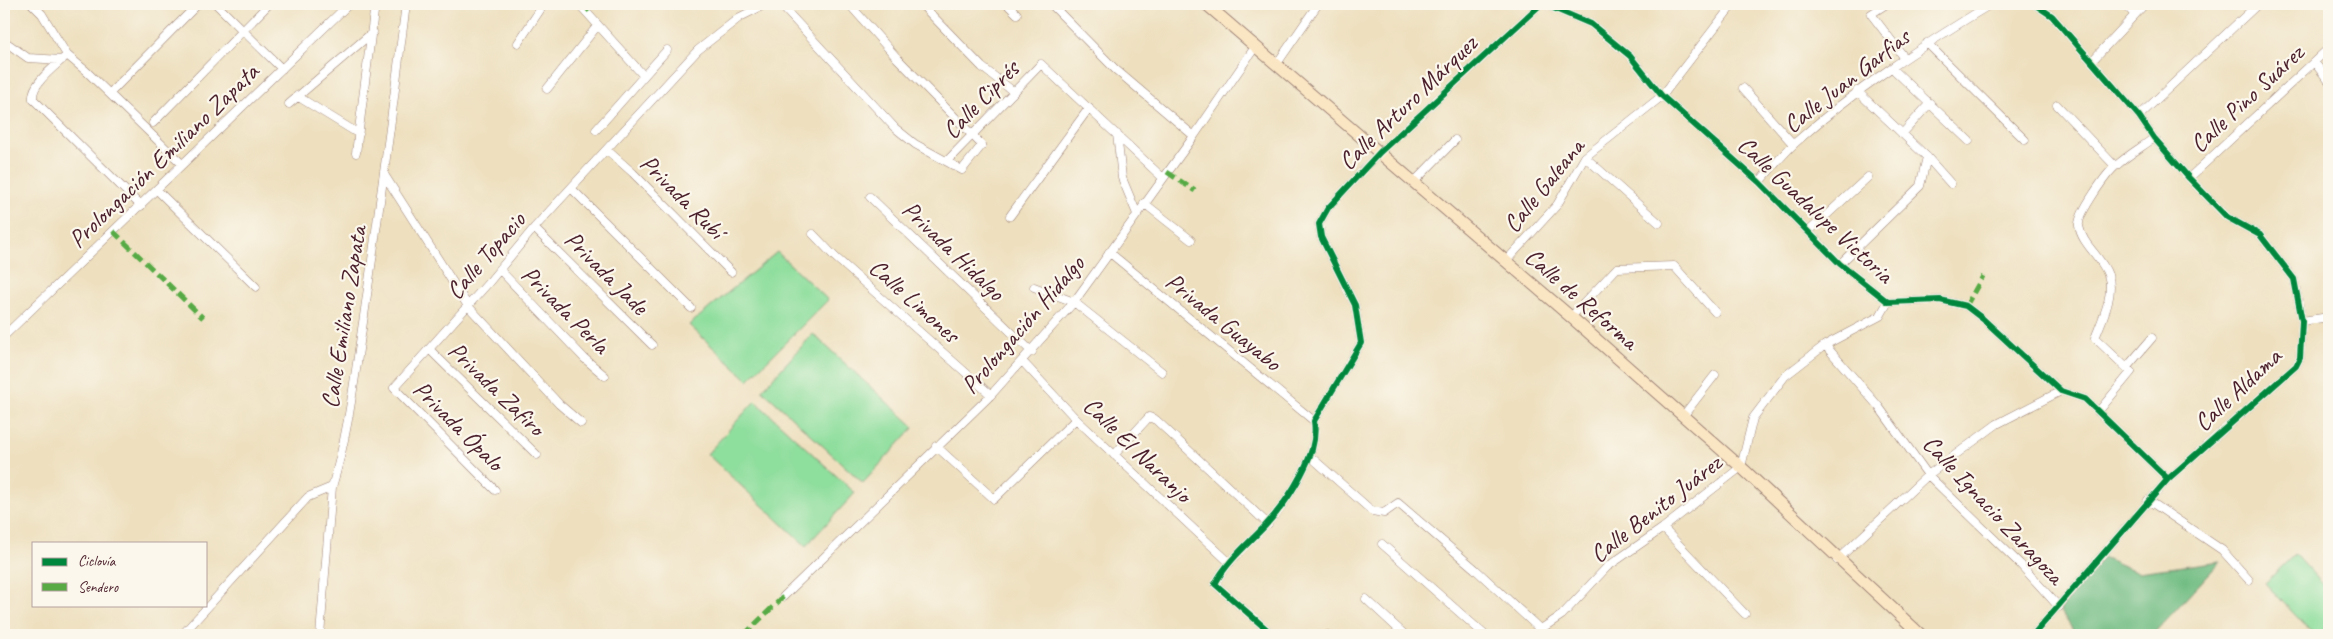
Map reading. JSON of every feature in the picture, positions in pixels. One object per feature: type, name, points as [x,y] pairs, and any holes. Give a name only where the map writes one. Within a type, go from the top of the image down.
[{"type":"main road","name":"Calle de Reforma","points":[[1211,5],[1255,47],[1380,152],[1683,416],[1741,468],[1837,560],[1921,635]]},
{"type":"street","points":[[32,4],[42,14],[64,58],[110,93],[182,164]]},
{"type":"street","points":[[110,93],[198,4]]},
{"type":"street","points":[[216,4],[282,69]]},
{"type":"street","name":"Prolongación Emiliano Zapata","points":[[4,336],[350,4]]},
{"type":"street","points":[[356,153],[373,32],[375,4]]},
{"type":"street","name":"Calle Emiliano Zapata","points":[[320,635],[332,487],[339,466],[350,405],[385,176],[406,4]]},
{"type":"street","points":[[518,43],[544,4]]},
{"type":"street","points":[[579,4],[643,76]]},
{"type":"street","name":"Calle Topacio","points":[[394,388],[468,306],[534,228],[572,189],[698,50],[740,17],[766,4]]},
{"type":"street","points":[[780,4],[896,128],[915,144],[947,161]]},
{"type":"street","points":[[848,4],[897,58],[974,135]]},
{"type":"street","points":[[921,4],[982,67],[1014,92]]},
{"type":"street","points":[[1007,4],[1017,14]]},
{"type":"street","points":[[1051,4],[1115,69],[1194,136]]},
{"type":"street","points":[[1276,64],[1318,4]]},
{"type":"street","name":"Calle Guadalupe Victoria","points":[[1542,4],[1591,24],[1630,56],[1662,96],[1759,182],[1840,264],[1888,302],[1940,300],[1966,306],[1983,319],[2061,391],[2085,399],[2168,479]]},
{"type":"street","name":"Calle Arturo Márquez","points":[[1273,635],[1215,584],[1219,576],[1268,524],[1291,494],[1311,456],[1316,431],[1314,421],[1361,342],[1355,305],[1320,237],[1319,224],[1328,208],[1380,152],[1542,4]]},
{"type":"street","name":"Calle Galeana","points":[[1506,262],[1557,205],[1585,157],[1662,96],[1733,4]]},
{"type":"street","points":[[1885,4],[1871,14],[1904,57]]},
{"type":"street","name":"Calle Juan Garfias","points":[[1759,182],[1794,144],[1857,91],[1892,68],[1904,57],[1991,4]]},
{"type":"street","name":"Calle Aldama","points":[[2033,635],[2168,479],[2296,366],[2300,358],[2302,321],[2294,279],[2260,235],[2227,217],[2154,138],[2139,116],[2052,16],[2034,4]]},
{"type":"street","points":[[2125,4],[2135,15]]},
{"type":"street","points":[[2092,61],[2146,4]]},
{"type":"street","points":[[2139,116],[2258,4]]},
{"type":"street","points":[[153,123],[268,5]]},
{"type":"street","points":[[547,89],[598,24]]},
{"type":"street","points":[[288,104],[373,32]]},
{"type":"street","points":[[4,41],[28,58],[64,58]]},
{"type":"street","points":[[1926,43],[2025,140]]},
{"type":"street","name":"Prolongación Hidalgo","points":[[783,597],[936,446],[991,395],[1032,352],[1074,302],[1194,136],[1255,47]]},
{"type":"street","name":"Calle Pino Suárez","points":[[2189,178],[2329,48]]},
{"type":"street","points":[[596,130],[667,50]]},
{"type":"street","points":[[64,58],[38,84],[33,93],[33,99],[140,206]]},
{"type":"street","points":[[2314,62],[2329,81]]},
{"type":"street","name":"Calle Ciprés","points":[[974,135],[982,145],[962,170],[947,161],[1041,64],[1089,108]]},
{"type":"street","points":[[1892,68],[1969,141]]},
{"type":"street","points":[[1743,88],[1794,144]]},
{"type":"street","points":[[1857,91],[1927,157],[1951,184]]},
{"type":"street","points":[[297,96],[359,134]]},
{"type":"street","points":[[1902,134],[1930,104]]},
{"type":"street","points":[[2057,105],[2115,166]]},
{"type":"street","points":[[1010,216],[1089,108],[1163,178]]},
{"type":"street","points":[[1117,134],[1122,178],[1137,214]]},
{"type":"street","points":[[2098,412],[2130,372],[2127,366],[2095,338],[2108,298],[2108,275],[2082,237],[2078,224],[2082,211],[2115,166],[2154,138]]},
{"type":"street","points":[[1414,182],[1455,140]]},
{"type":"street","name":"Privada Rubí","points":[[606,150],[633,173],[731,272]]},
{"type":"street","points":[[1585,157],[1659,224]]},
{"type":"street","points":[[1840,264],[1920,186],[1927,157]]},
{"type":"street","points":[[385,176],[468,306],[559,404],[581,424]]},
{"type":"street","points":[[1808,232],[1868,176]]},
{"type":"street","points":[[572,189],[691,308]]},
{"type":"street","points":[[157,190],[256,287]]},
{"type":"street","name":"Privada Hidalgo","points":[[870,198],[1032,352]]},
{"type":"street","points":[[1144,203],[1191,240]]},
{"type":"street","name":"Privada Jade","points":[[534,228],[652,344]]},
{"type":"street","name":"Calle Limones","points":[[813,234],[835,257],[991,395]]},
{"type":"street","name":"Privada Guayabo","points":[[1109,252],[1314,421]]},
{"type":"street","points":[[1571,317],[1618,268],[1674,266],[1715,312]]},
{"type":"street","name":"Privada Perla","points":[[499,269],[584,358],[605,376]]},
{"type":"street","points":[[1034,286],[1074,302],[1162,372]]},
{"type":"street","name":"Calle Benito Juárez","points":[[1532,635],[1562,614],[1607,567],[1663,528],[1741,468],[1753,418],[1784,376],[1825,345],[1880,316],[1888,302]]},
{"type":"street","points":[[2302,321],[2329,317]]},
{"type":"street","points":[[2127,366],[2152,338]]},
{"type":"street","name":"Calle Ignacio Zaragoza","points":[[1825,345],[1879,407],[1928,475],[2020,564],[2059,607]]},
{"type":"street","name":"Privada Zafiro","points":[[429,350],[537,455]]},
{"type":"street","name":"Calle El Naranjo","points":[[1022,361],[1076,419],[1230,563]]},
{"type":"street","points":[[1683,416],[1715,375]]},
{"type":"street","name":"Privada Ópalo","points":[[394,388],[495,490]]},
{"type":"street","points":[[1837,560],[1928,475],[1997,424],[2061,391]]},
{"type":"street","points":[[1114,455],[1149,416],[1156,420],[1268,524]]},
{"type":"street","points":[[936,446],[994,499],[1076,419]]},
{"type":"street","points":[[1311,456],[1372,512],[1384,513],[1398,503],[1475,569],[1540,630]]},
{"type":"street","points":[[182,635],[308,497],[332,487]]},
{"type":"street","points":[[2148,500],[2222,550],[2249,580]]},
{"type":"street","points":[[1663,528],[1745,614]]},
{"type":"street","points":[[1382,544],[1485,635]]},
{"type":"street","points":[[1366,599],[1405,635]]},
{"type":"street","points":[[4,631],[9,635]]},
{"type":"green space","points":[[777,252],[828,300],[748,380],[689,325]]},
{"type":"green space","points":[[813,334],[914,427],[863,483],[762,390]]},
{"type":"green space","points":[[755,401],[855,493],[806,546],[707,454]]},
{"type":"green space","points":[[2295,554],[2329,591],[2329,635],[2314,635],[2265,583]]},
{"type":"green space","points":[[2103,557],[2138,572],[2221,561],[2152,635],[2076,635],[2060,610]]},
{"type":"marked path","points":[[586,11],[594,4]]},
{"type":"marked path","points":[[1167,172],[1195,191]]},
{"type":"marked path","points":[[113,231],[203,318]]},
{"type":"marked path","points":[[1966,306],[1983,276]]},
{"type":"marked path","points":[[744,635],[783,597]]},
{"type":"cycle path","points":[[1273,635],[1215,584],[1232,560],[1276,514],[1293,489],[1310,456],[1315,428],[1314,421],[1361,343],[1355,305],[1321,237],[1319,224],[1328,208],[1380,152],[1541,4]]},
{"type":"cycle path","points":[[1544,4],[1591,24],[1630,56],[1662,96],[1759,182],[1840,264],[1888,302],[1940,300],[1966,306],[1983,319],[2061,391],[2085,399],[2168,479]]},
{"type":"cycle path","points":[[2033,635],[2168,479],[2296,366],[2300,358],[2302,321],[2294,279],[2260,235],[2227,217],[2154,138],[2139,116],[2052,16],[2034,4]]}]
